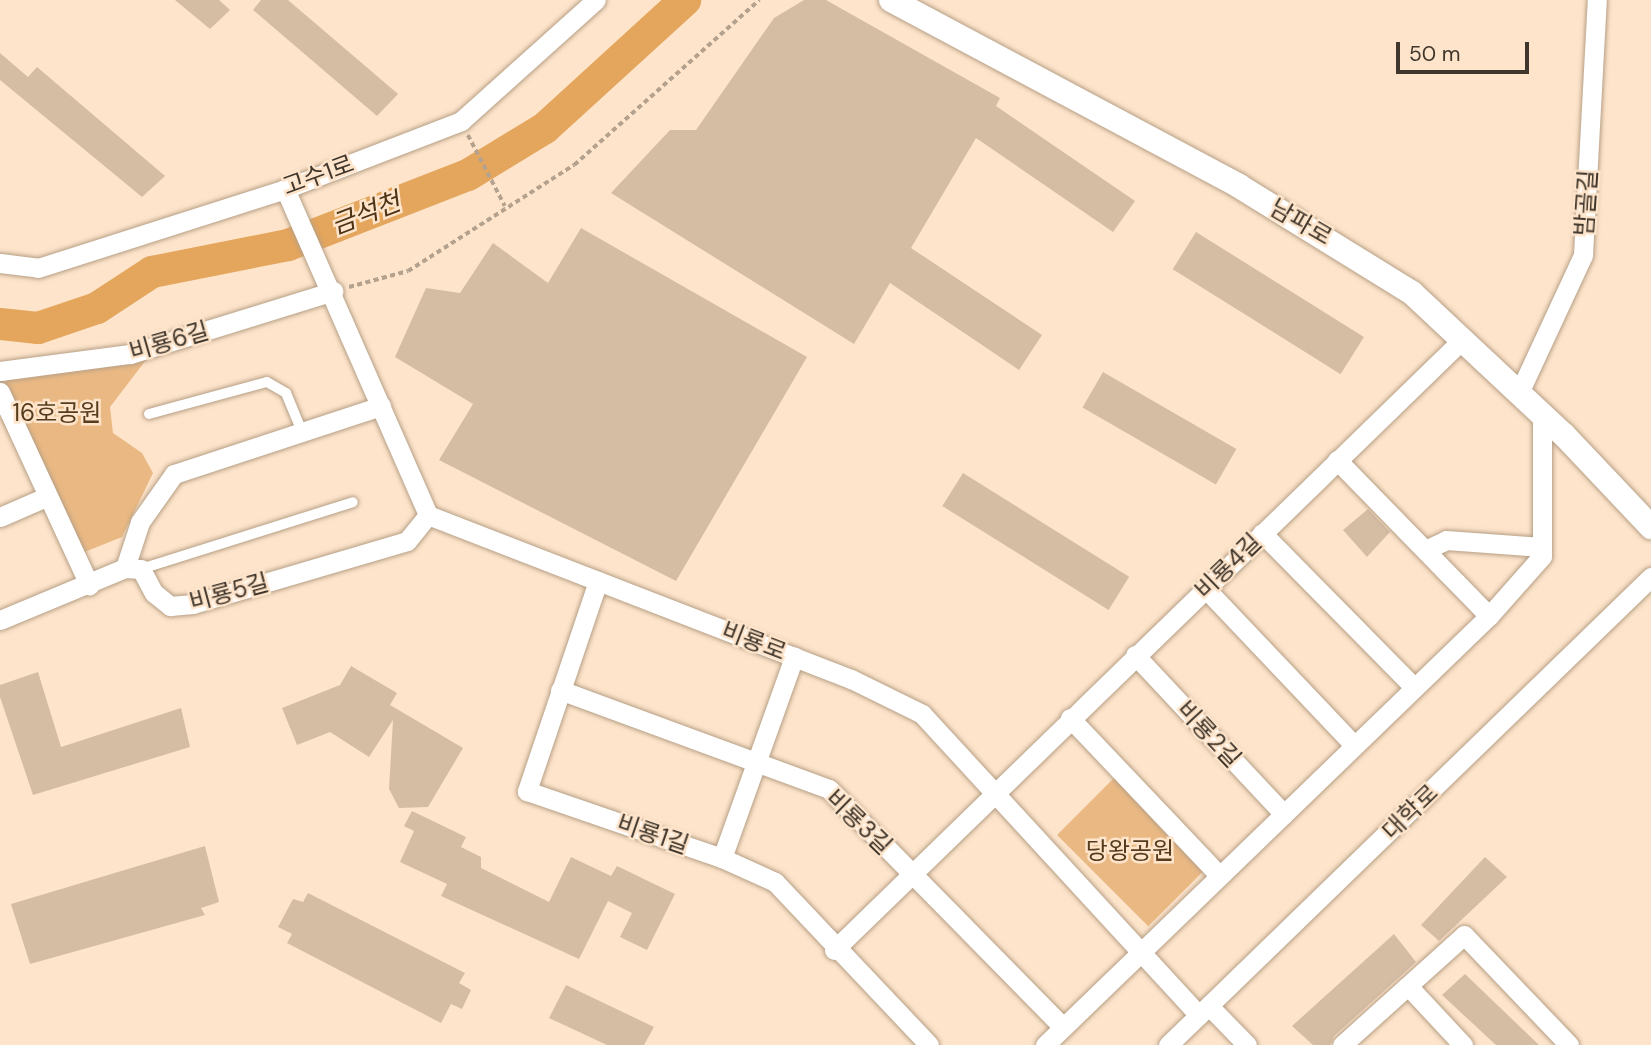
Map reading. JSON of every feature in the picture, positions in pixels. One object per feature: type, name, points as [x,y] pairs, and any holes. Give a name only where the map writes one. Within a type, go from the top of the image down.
[{"type":"street","name":"고수1로","points":[[0,263],[38,268],[285,189],[461,121],[596,0]]},
{"type":"street","name":"남파로","points":[[891,0],[1336,242],[1412,293],[1542,414],[1651,527]]},
{"type":"street","name":"밤골길","points":[[1519,393],[1583,256],[1597,0]]},
{"type":"street","points":[[285,189],[333,291],[428,515]]},
{"type":"street","name":"비룡6길","points":[[0,371],[130,354],[333,291]]},
{"type":"street","name":"비룡4길","points":[[834,950],[993,791],[1462,340]]},
{"type":"street","points":[[0,392],[5,419],[48,496],[89,585]]},
{"type":"street","points":[[0,620],[133,568],[140,522],[174,474],[303,434],[381,406]]},
{"type":"street","points":[[1045,1045],[1413,686],[1489,616],[1542,556],[1542,414]]},
{"type":"street","points":[[1338,460],[1489,616]]},
{"type":"street","points":[[0,517],[48,496]]},
{"type":"street","name":"비룡5길","points":[[133,568],[170,607],[194,604],[407,541],[428,515]]},
{"type":"street","name":"비룡로","points":[[428,515],[794,657],[922,714],[1141,950],[1204,1011],[1247,1045]]},
{"type":"street","points":[[1262,533],[1413,686]]},
{"type":"street","points":[[1425,550],[1446,540],[1542,547]]},
{"type":"street","name":"대학로","points":[[1168,1045],[1651,577]]},
{"type":"street","name":"비룡1길","points":[[597,581],[527,791],[722,858],[775,882],[834,950],[929,1045]]},
{"type":"street","points":[[1205,588],[1354,745]]},
{"type":"street","name":"비룡2길","points":[[1135,655],[1284,814]]},
{"type":"street","points":[[722,858],[794,657]]},
{"type":"street","name":"비룡3길","points":[[560,690],[829,789],[1063,1027]]},
{"type":"street","points":[[1070,718],[1219,875]]},
{"type":"street","points":[[1342,1045],[1465,935],[1569,1045]]},
{"type":"street","points":[[1408,986],[1463,1045]]},
{"type":"lane","points":[[149,414],[267,382],[286,393],[303,434]]},
{"type":"lane","points":[[133,568],[353,502]]},
{"type":"path","points":[[333,291],[408,271],[505,206],[574,165],[759,0]]},
{"type":"path","points":[[461,121],[505,206]]},
{"type":"green space","name":"16호공원","points":[[149,356],[110,407],[113,433],[142,453],[153,473],[122,537],[77,555],[3,423],[0,405],[9,370]]},
{"type":"green space","name":"당왕공원","points":[[1115,777],[1206,868],[1148,926],[1057,835]]},
{"type":"building","points":[[175,0],[219,0],[230,10],[210,29]]},
{"type":"building","points":[[261,0],[288,0],[398,94],[377,116],[253,10]]},
{"type":"building","points":[[804,0],[826,0],[1000,98],[996,106],[1135,201],[1113,232],[976,138],[911,248],[1042,335],[1019,370],[890,283],[854,344],[611,193],[670,130],[696,130],[774,18]]},
{"type":"building","points":[[0,53],[28,77],[37,67],[165,176],[142,197],[0,80]]},
{"type":"building","points":[[581,228],[807,357],[676,581],[439,460],[473,404],[395,357],[426,288],[460,293],[493,243],[548,283]]},
{"type":"building","points":[[1196,232],[1364,337],[1341,374],[1173,269]]},
{"type":"building","points":[[1103,372],[1236,449],[1216,485],[1082,408]]},
{"type":"building","points":[[963,473],[1129,577],[1109,610],[942,506]]},
{"type":"building","points":[[1368,509],[1390,532],[1367,557],[1343,530]]},
{"type":"building","points":[[351,666],[397,693],[390,705],[463,748],[428,807],[399,808],[389,789],[393,720],[369,757],[330,732],[297,745],[282,708],[340,685]]},
{"type":"building","points":[[38,672],[61,747],[181,708],[190,747],[33,795],[0,697],[0,685]]},
{"type":"building","points":[[412,811],[466,837],[461,847],[481,857],[481,868],[549,902],[571,857],[611,876],[617,866],[675,894],[647,950],[620,937],[632,913],[608,901],[579,959],[441,896],[447,884],[400,862],[414,831],[404,826]]},
{"type":"building","points":[[205,846],[219,902],[201,908],[205,915],[30,964],[11,904]]},
{"type":"building","points":[[1485,857],[1507,877],[1439,941],[1421,925]]},
{"type":"building","points":[[308,893],[465,973],[459,983],[471,990],[462,1009],[451,1004],[441,1023],[287,943],[292,934],[278,927],[293,899],[303,902]]},
{"type":"building","points":[[1394,934],[1416,962],[1334,1036],[1330,1045],[1313,1045],[1292,1026]]},
{"type":"building","points":[[1465,974],[1539,1045],[1496,1045],[1442,995]]},
{"type":"building","points":[[566,985],[654,1027],[644,1045],[607,1045],[549,1018]]},
{"type":"waterway","name":"금석천","points":[[0,324],[38,328],[97,308],[152,272],[288,245],[468,175],[545,128],[685,0]]}]
